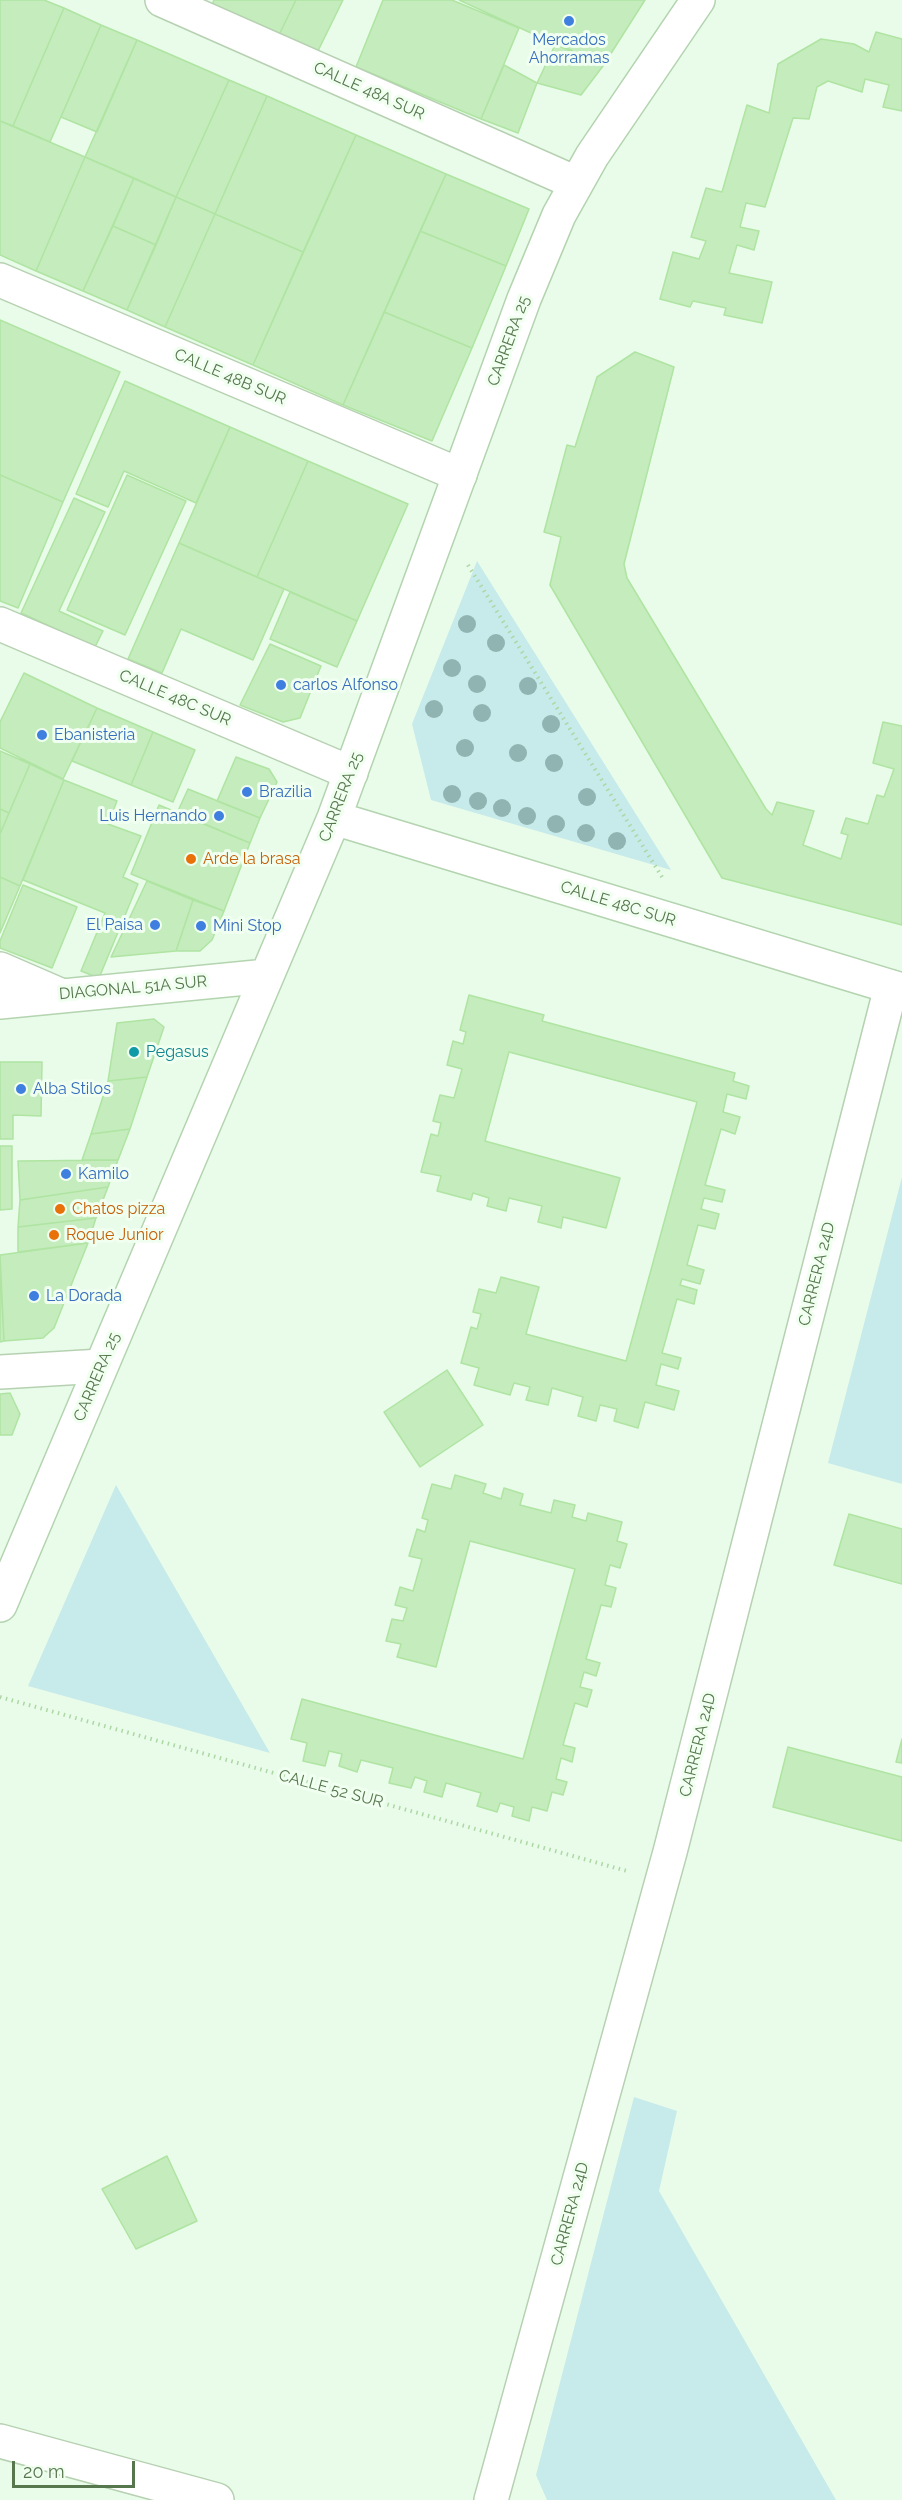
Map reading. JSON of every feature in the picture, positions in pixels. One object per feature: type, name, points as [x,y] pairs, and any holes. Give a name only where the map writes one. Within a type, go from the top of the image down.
[{"type":"street","name":"CALLE 48A SUR","points":[[162,0],[576,183]]},
{"type":"street","name":"CARRERA 25","points":[[0,1605],[334,818],[524,299],[559,215],[576,183],[698,0]]},
{"type":"street","name":"CALLE 48B SUR","points":[[0,280],[460,474]]},
{"type":"street","name":"CALLE 48C SUR","points":[[0,624],[351,773]]},
{"type":"street","name":"CALLE 48C SUR","points":[[334,818],[896,988]]},
{"type":"street","points":[[0,969],[60,995]]},
{"type":"street","name":"DIAGONAL 51A SUR","points":[[0,1002],[267,976]]},
{"type":"street","name":"CARRERA 24D","points":[[491,2500],[662,1881],[896,988]]},
{"type":"street","points":[[0,1372],[101,1366]]},
{"type":"street","points":[[0,2441],[217,2500]]},
{"type":"path","points":[[467,564],[668,887]]},
{"type":"path","name":"CALLE 52 SUR","points":[[0,1697],[662,1881]]},
{"type":"shaded area","points":[[477,561],[671,870],[431,800],[412,724]]},
{"type":"shaded area","points":[[902,1177],[902,1484],[828,1463]]},
{"type":"shaded area","points":[[116,1485],[270,1753],[28,1686]]},
{"type":"shaded area","points":[[634,2097],[677,2111],[659,2191],[836,2500],[547,2500],[536,2475]]},
{"type":"building","points":[[0,0],[44,0],[64,8],[13,126],[0,121]]},
{"type":"building","points":[[214,0],[296,0],[277,39],[211,7]]},
{"type":"building","points":[[296,0],[343,0],[315,57],[277,39]]},
{"type":"building","points":[[383,0],[452,0],[519,28],[481,119],[356,67]]},
{"type":"building","name":"Mercados Ahorramas","points":[[459,0],[645,0],[603,66]]},
{"type":"building","points":[[64,8],[101,25],[50,142],[13,126]]},
{"type":"building","points":[[101,25],[137,40],[97,132],[61,117]]},
{"type":"building","points":[[876,32],[902,39],[902,111],[883,107],[889,85],[865,79],[862,92],[828,81],[817,87],[809,119],[793,118],[765,207],[746,203],[740,227],[759,231],[754,250],[737,245],[729,273],[772,282],[762,323],[724,315],[726,308],[693,301],[690,307],[660,299],[673,252],[699,259],[706,241],[691,237],[706,188],[722,192],[747,105],[769,113],[778,64],[821,39],[854,44],[869,52]]},
{"type":"building","points":[[137,40],[229,80],[176,197],[85,157]]},
{"type":"building","points":[[556,43],[603,66],[581,95],[537,83]]},
{"type":"building","points":[[504,65],[537,83],[518,133],[481,119]]},
{"type":"building","points":[[229,80],[267,96],[215,214],[176,197]]},
{"type":"building","points":[[267,96],[356,135],[303,252],[215,214]]},
{"type":"building","points":[[0,121],[85,157],[36,271],[0,255]]},
{"type":"building","points":[[356,135],[446,174],[343,405],[253,365]]},
{"type":"building","points":[[85,157],[134,178],[83,291],[36,271]]},
{"type":"building","points":[[446,174],[529,209],[506,266],[420,231]]},
{"type":"building","points":[[134,178],[176,197],[156,245],[113,226]]},
{"type":"building","points":[[176,197],[215,214],[165,327],[127,310]]},
{"type":"building","points":[[215,214],[303,252],[253,365],[165,327]]},
{"type":"building","points":[[113,226],[156,245],[127,310],[83,291]]},
{"type":"building","points":[[420,231],[506,266],[472,348],[384,312]]},
{"type":"building","points":[[384,312],[472,348],[432,441],[343,405]]},
{"type":"building","points":[[0,320],[120,372],[63,502],[0,475]]},
{"type":"building","points":[[635,352],[674,367],[624,564],[627,578],[766,809],[772,815],[777,802],[814,811],[803,845],[841,859],[848,835],[841,833],[846,818],[868,824],[877,795],[884,797],[894,769],[873,763],[883,722],[902,726],[902,925],[722,878],[550,585],[561,537],[544,532],[567,445],[575,447],[597,377]]},
{"type":"building","points":[[125,381],[230,427],[196,503],[124,471],[108,507],[76,494]]},
{"type":"building","points":[[230,427],[308,461],[257,577],[179,543]]},
{"type":"building","points":[[308,461],[408,504],[357,621],[257,577]]},
{"type":"building","points":[[0,475],[63,502],[18,608],[0,601]]},
{"type":"building","points":[[127,475],[186,501],[125,635],[67,610]]},
{"type":"building","points":[[74,498],[105,512],[59,611],[103,631],[95,647],[21,613]]},
{"type":"building","points":[[179,543],[284,589],[253,660],[181,629],[162,673],[128,659]]},
{"type":"building","points":[[290,592],[357,621],[337,667],[270,639]]},
{"type":"building","name":"carlos Alfonso","points":[[270,644],[321,666],[300,718],[283,722],[240,705]]},
{"type":"building","name":"Ebanisteria","points":[[24,673],[97,708],[63,779],[0,748],[0,722]]},
{"type":"building","points":[[97,708],[153,732],[131,785],[72,761]]},
{"type":"building","points":[[153,732],[195,750],[173,802],[131,785]]},
{"type":"building","points":[[0,751],[30,764],[9,813],[0,809]]},
{"type":"building","name":"Brazilia","points":[[236,757],[269,769],[277,782],[260,818],[217,801]]},
{"type":"building","points":[[30,764],[64,780],[20,886],[0,877],[0,834]]},
{"type":"building","points":[[64,780],[117,801],[108,824],[141,836],[123,877],[138,884],[99,978],[81,971],[105,913],[23,880]]},
{"type":"building","name":"Luis Hernando","points":[[188,789],[260,818],[250,843],[177,813]]},
{"type":"building","name":"Arde la brasa","points":[[159,805],[250,843],[224,911],[131,874]]},
{"type":"building","points":[[0,809],[9,813],[0,834]]},
{"type":"building","points":[[0,877],[20,886],[0,933]]},
{"type":"building","name":"El Paisa","points":[[147,881],[193,900],[176,951],[111,957]]},
{"type":"building","points":[[23,885],[77,907],[52,968],[0,948],[0,941]]},
{"type":"building","name":"Mini Stop","points":[[193,900],[224,911],[212,940],[200,951],[176,951]]},
{"type":"building","points":[[469,995],[544,1015],[542,1021],[735,1073],[733,1081],[749,1086],[746,1099],[727,1094],[723,1112],[740,1117],[735,1134],[721,1129],[705,1185],[725,1190],[722,1202],[704,1198],[701,1209],[719,1214],[715,1229],[698,1225],[687,1265],[704,1270],[700,1284],[682,1279],[680,1285],[697,1290],[694,1304],[677,1299],[662,1353],[681,1358],[678,1369],[661,1364],[656,1385],[679,1391],[674,1410],[645,1402],[638,1428],[614,1421],[617,1409],[600,1405],[596,1421],[578,1416],[583,1397],[552,1388],[548,1405],[526,1400],[530,1387],[514,1383],[510,1395],[474,1385],[479,1368],[461,1363],[471,1327],[477,1329],[481,1314],[473,1312],[479,1289],[496,1293],[501,1277],[539,1287],[526,1334],[626,1361],[697,1102],[509,1052],[485,1141],[620,1178],[606,1228],[563,1217],[561,1228],[538,1222],[542,1206],[509,1198],[506,1211],[487,1206],[489,1198],[473,1193],[471,1200],[437,1191],[441,1176],[421,1172],[431,1134],[438,1136],[441,1123],[433,1121],[440,1095],[454,1098],[462,1069],[447,1065],[453,1041],[463,1044],[466,1032],[460,1030]]},
{"type":"building","name":"Pegasus","points":[[154,1019],[164,1027],[147,1077],[108,1081],[117,1023]]},
{"type":"building","name":"Alba Stilos","points":[[0,1062],[42,1062],[41,1116],[13,1115],[13,1139],[0,1139]]},
{"type":"building","points":[[147,1077],[130,1129],[91,1134],[108,1081]]},
{"type":"building","points":[[130,1129],[118,1160],[82,1160],[91,1134]]},
{"type":"building","points":[[0,1146],[12,1146],[12,1209],[0,1210]]},
{"type":"building","name":"Kamilo","points":[[118,1160],[108,1187],[20,1200],[18,1161]]},
{"type":"building","name":"Chatos pizza","points":[[108,1187],[96,1218],[18,1227],[20,1200]]},
{"type":"building","name":"Roque Junior","points":[[96,1218],[88,1243],[18,1252],[18,1227]]},
{"type":"building","name":"La Dorada","points":[[88,1243],[54,1328],[43,1338],[4,1341],[0,1255]]},
{"type":"building","points":[[0,1264],[4,1341],[0,1342]]},
{"type":"building","points":[[447,1370],[483,1425],[420,1467],[384,1412]]},
{"type":"building","points":[[10,1393],[20,1414],[12,1435],[0,1435],[0,1394]]},
{"type":"building","points":[[455,1475],[486,1484],[483,1493],[501,1499],[504,1488],[523,1494],[520,1505],[551,1513],[554,1500],[575,1505],[572,1517],[586,1521],[588,1513],[622,1522],[617,1541],[627,1544],[620,1568],[610,1565],[605,1585],[616,1588],[611,1607],[601,1605],[586,1659],[600,1663],[596,1676],[584,1672],[580,1687],[592,1690],[587,1707],[575,1703],[563,1745],[575,1748],[572,1762],[561,1758],[556,1779],[567,1782],[563,1795],[552,1792],[547,1811],[532,1807],[529,1821],[512,1816],[514,1807],[500,1803],[497,1812],[477,1806],[481,1793],[446,1783],[442,1797],[424,1792],[427,1781],[415,1777],[411,1788],[389,1783],[393,1768],[361,1760],[357,1772],[339,1766],[342,1754],[329,1751],[325,1766],[303,1761],[307,1743],[291,1739],[302,1699],[523,1759],[575,1569],[470,1541],[436,1667],[397,1657],[401,1644],[386,1641],[392,1619],[403,1621],[407,1608],[395,1605],[400,1587],[413,1591],[422,1559],[409,1556],[417,1529],[425,1532],[428,1520],[422,1518],[432,1484],[451,1489]]},
{"type":"building","points":[[849,1514],[902,1529],[902,1584],[834,1565]]},
{"type":"building","points":[[902,1739],[902,1763],[896,1762]]},
{"type":"building","points":[[788,1747],[902,1777],[902,1841],[773,1807]]},
{"type":"building","points":[[167,2156],[197,2221],[136,2249],[102,2189]]},
{"type":"place","name":"Mercados Ahorramas","points":[[569,21]]},
{"type":"place","name":"carlos Alfonso","points":[[281,685]]},
{"type":"place","name":"Ebanisteria","points":[[42,735]]},
{"type":"place","name":"Brazilia","points":[[247,792]]},
{"type":"place","name":"Luis Hernando","points":[[219,816]]},
{"type":"place","name":"Arde la brasa","points":[[191,859]]},
{"type":"place","name":"El Paisa","points":[[155,925]]},
{"type":"place","name":"Mini Stop","points":[[201,926]]},
{"type":"place","name":"Pegasus","points":[[134,1052]]},
{"type":"place","name":"Alba Stilos","points":[[21,1089]]},
{"type":"place","name":"Kamilo","points":[[66,1174]]},
{"type":"place","name":"Chatos pizza","points":[[60,1209]]},
{"type":"place","name":"Roque Junior","points":[[54,1235]]},
{"type":"place","name":"La Dorada","points":[[34,1296]]}]
